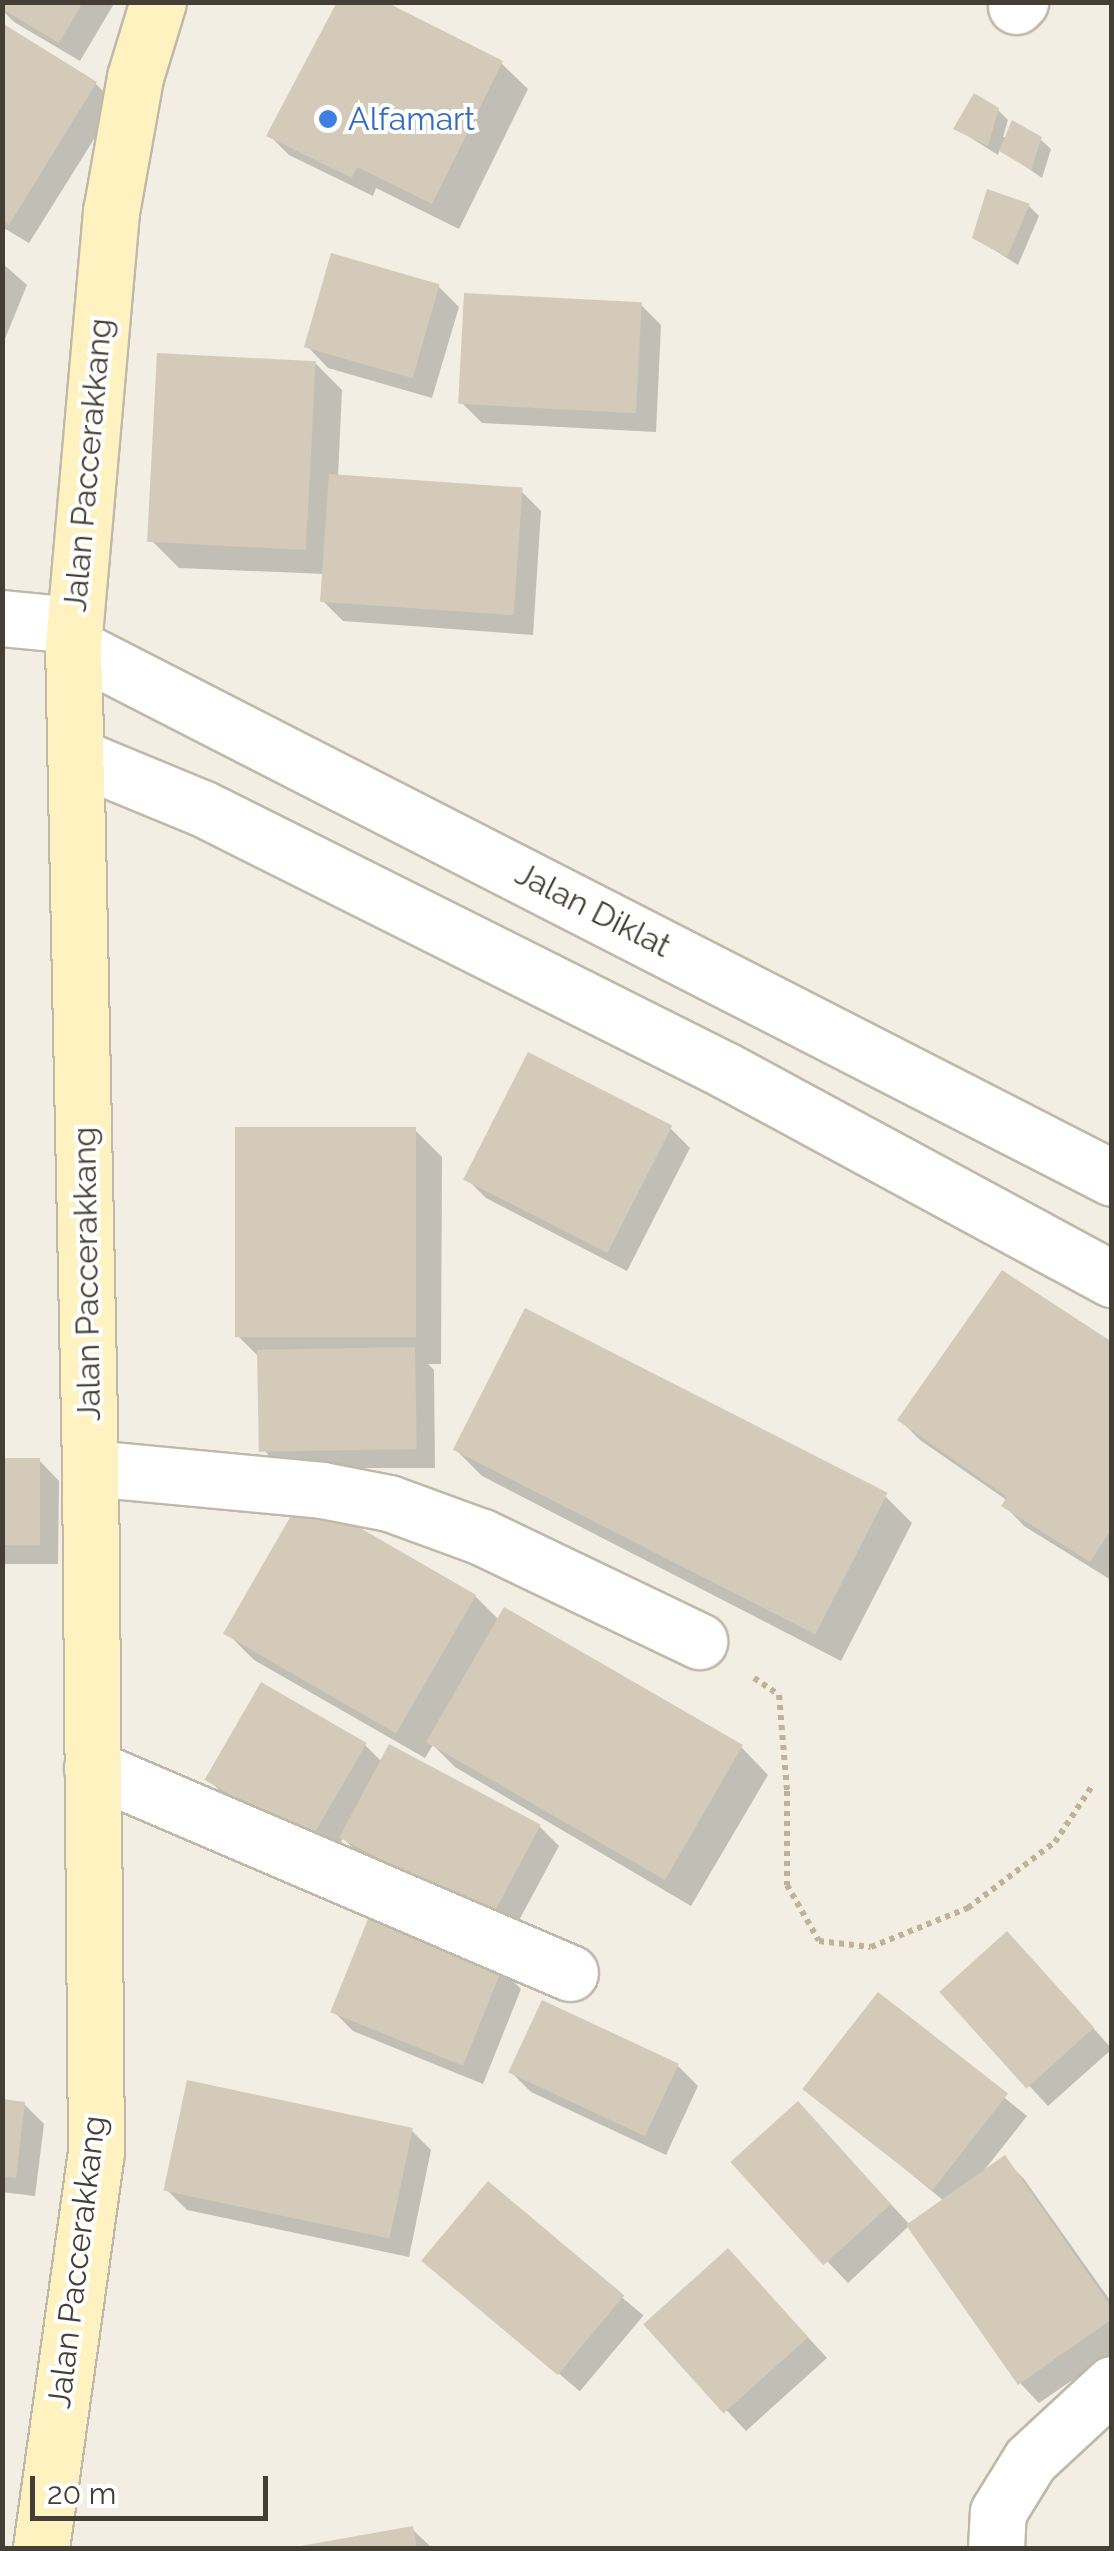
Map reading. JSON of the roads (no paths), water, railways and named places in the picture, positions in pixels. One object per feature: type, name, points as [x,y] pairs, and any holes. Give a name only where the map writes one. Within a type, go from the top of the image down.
[{"type":"main road","name":"Jalan Paccerakkang","points":[[41,2548],[96,2153],[90,1468],[74,636],[111,212],[135,76],[158,2]]},
{"type":"street","points":[[2,618],[74,636]]},
{"type":"street","name":"Jalan Diklat","points":[[74,636],[1112,1178]]},
{"type":"street","points":[[78,757],[202,808],[725,1070],[1112,1279]]},
{"type":"street","points":[[725,1070],[761,995]]},
{"type":"street","points":[[90,1468],[322,1490],[389,1503],[482,1536],[700,1641]]},
{"type":"street","points":[[92,1768],[570,1972]]},
{"type":"street","points":[[996,2548],[998,2512],[1030,2460],[1112,2384]]},
{"type":"place","name":"Alfamart","points":[[328,119]]}]
